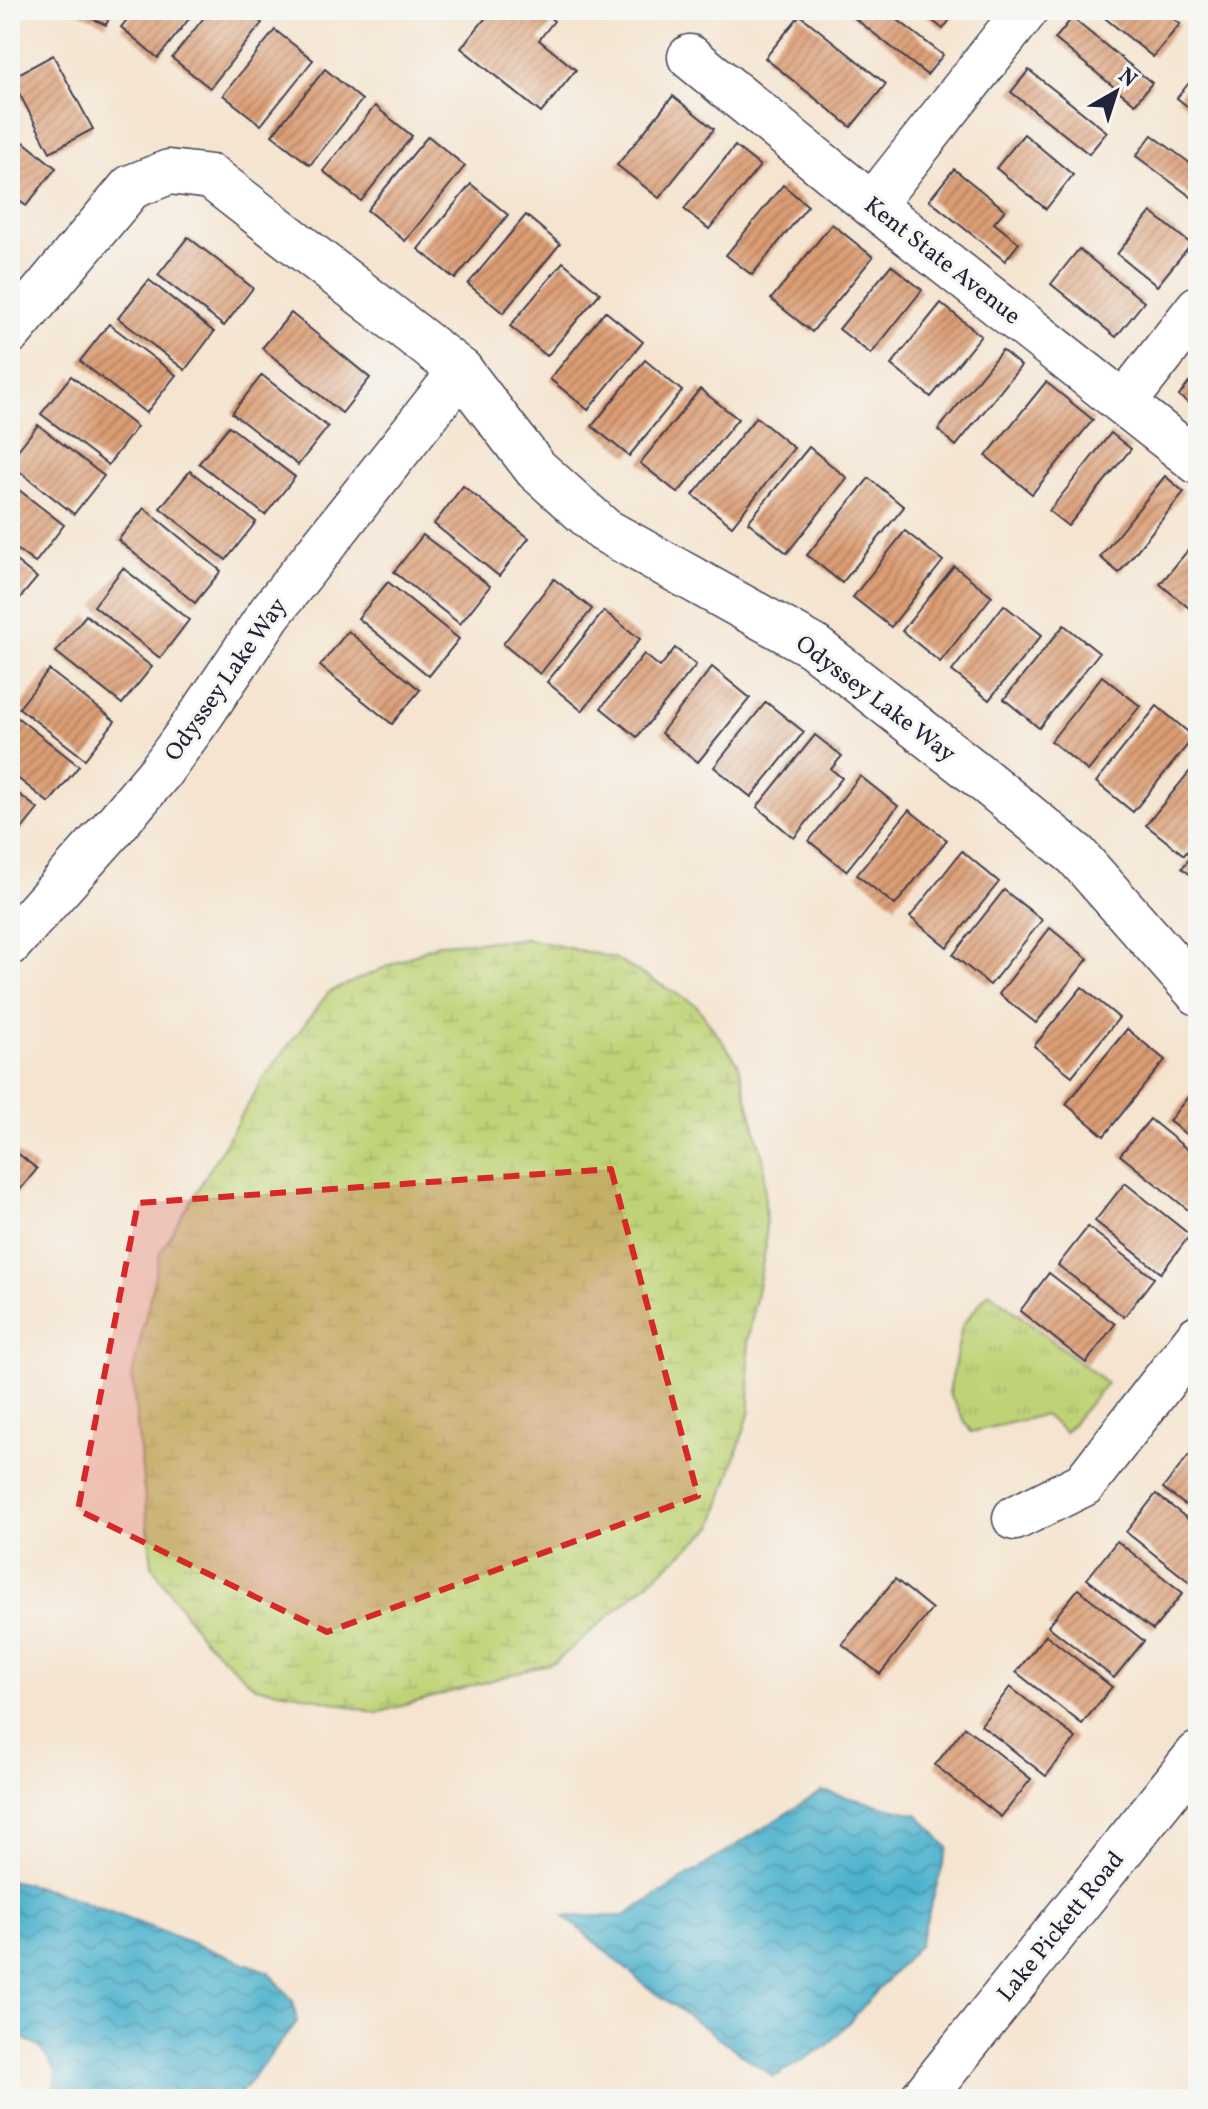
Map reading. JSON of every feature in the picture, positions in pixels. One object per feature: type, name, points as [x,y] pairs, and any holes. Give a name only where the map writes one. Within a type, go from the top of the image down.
[{"type":"street","points":[[872,205],[1026,10]]},
{"type":"street","name":"Kent State Avenue","points":[[690,57],[1198,462]]},
{"type":"street","name":"Odyssey Lake Way","points":[[10,332],[131,187],[169,172],[211,177],[461,371],[536,469],[604,530],[813,646],[1076,855],[1198,993]]},
{"type":"street","points":[[1124,403],[1198,308]]},
{"type":"street","name":"Odyssey Lake Way","points":[[10,943],[160,772],[270,613],[461,371]]},
{"type":"street","points":[[1015,1518],[1084,1484],[1198,1337]]},
{"type":"street","name":"Lake Pickett Road","points":[[922,2099],[1198,1754]]},
{"type":"highlighted area","points":[[611,1169],[698,1496],[327,1632],[78,1510],[138,1203]]},
{"type":"green space","points":[[528,939],[614,958],[696,1005],[738,1063],[764,1162],[766,1245],[748,1339],[750,1411],[713,1527],[555,1662],[377,1713],[255,1687],[201,1637],[152,1566],[132,1376],[160,1253],[263,1079],[329,992],[438,944]]},
{"type":"green space","points":[[989,1292],[1107,1383],[1065,1432],[1044,1415],[971,1432],[949,1393],[962,1326]]},
{"type":"water","points":[[822,1791],[919,1815],[948,1848],[919,1945],[828,2045],[774,2077],[646,1986],[564,1916],[624,1916]]},
{"type":"water","points":[[10,1880],[55,1891],[269,1972],[293,2001],[297,2022],[236,2099],[51,2099],[57,2073],[40,2048],[10,2030]]},
{"type":"building","points":[[73,10],[113,10],[106,25]]},
{"type":"building","points":[[135,10],[196,10],[158,58],[121,27]]},
{"type":"building","points":[[210,10],[246,10],[262,23],[210,88],[172,58]]},
{"type":"building","points":[[492,10],[540,10],[554,21],[539,40],[576,70],[541,113],[461,48]]},
{"type":"building","points":[[850,10],[885,10],[943,55],[927,75],[848,13]]},
{"type":"building","points":[[919,10],[957,10],[943,29]]},
{"type":"building","points":[[1095,10],[1163,10],[1180,24],[1153,57]]},
{"type":"building","points":[[800,15],[886,84],[851,127],[765,58]]},
{"type":"building","points":[[1072,18],[1152,83],[1135,104],[1055,39]]},
{"type":"building","points":[[275,30],[313,60],[261,125],[223,95]]},
{"type":"building","points":[[53,55],[93,129],[50,152],[11,78]]},
{"type":"building","points":[[325,69],[362,100],[310,165],[272,135]]},
{"type":"building","points":[[1029,70],[1107,132],[1089,154],[1011,92]]},
{"type":"building","points":[[1192,79],[1198,83],[1198,115],[1177,98]]},
{"type":"building","points":[[673,96],[714,129],[659,198],[617,165]]},
{"type":"building","points":[[375,106],[412,136],[361,201],[323,171]]},
{"type":"building","points":[[10,131],[56,168],[26,206],[10,193]]},
{"type":"building","points":[[1024,134],[1073,175],[1046,209],[996,168]]},
{"type":"building","points":[[1152,135],[1198,169],[1198,202],[1136,156]]},
{"type":"building","points":[[428,136],[465,166],[405,241],[367,210]]},
{"type":"building","points":[[735,146],[760,166],[709,229],[684,209]]},
{"type":"building","points":[[954,169],[1005,210],[994,223],[1019,243],[1005,261],[929,200]]},
{"type":"building","points":[[471,184],[508,215],[455,279],[418,249]]},
{"type":"building","points":[[783,185],[808,206],[752,275],[726,255]]},
{"type":"building","points":[[1151,212],[1191,244],[1157,286],[1117,254]]},
{"type":"building","points":[[526,215],[560,244],[503,313],[468,284]]},
{"type":"building","points":[[832,224],[873,257],[812,332],[771,299]]},
{"type":"building","points":[[188,237],[253,288],[224,326],[158,275]]},
{"type":"building","points":[[1079,249],[1144,302],[1116,337],[1051,284]]},
{"type":"building","points":[[563,262],[600,293],[547,356],[510,326]]},
{"type":"building","points":[[891,265],[922,290],[871,354],[839,329]]},
{"type":"building","points":[[149,280],[214,332],[185,370],[118,318]]},
{"type":"building","points":[[941,303],[981,336],[931,397],[891,365]]},
{"type":"building","points":[[605,311],[643,342],[588,410],[550,379]]},
{"type":"building","points":[[291,313],[370,378],[342,413],[262,348]]},
{"type":"building","points":[[109,324],[176,375],[146,413],[80,361]]},
{"type":"building","points":[[1002,350],[1021,366],[956,446],[938,430]]},
{"type":"building","points":[[645,360],[682,391],[629,456],[592,426]]},
{"type":"building","points":[[262,375],[328,427],[298,465],[232,413]]},
{"type":"building","points":[[71,376],[137,427],[108,465],[41,414]]},
{"type":"building","points":[[1193,377],[1198,380],[1198,410],[1179,396]]},
{"type":"building","points":[[1046,382],[1093,420],[1032,494],[986,456]]},
{"type":"building","points":[[700,389],[738,419],[678,493],[640,463]]},
{"type":"building","points":[[756,417],[794,448],[732,526],[693,495]]},
{"type":"building","points":[[38,425],[104,476],[74,514],[10,464]]},
{"type":"building","points":[[229,426],[295,477],[265,515],[199,463]]},
{"type":"building","points":[[1111,433],[1131,449],[1068,526],[1049,511]]},
{"type":"building","points":[[809,447],[847,478],[787,553],[748,522]]},
{"type":"building","points":[[190,471],[256,522],[226,560],[160,508]]},
{"type":"building","points":[[1165,476],[1184,492],[1119,573],[1100,557]]},
{"type":"building","points":[[869,478],[904,507],[842,583],[807,555]]},
{"type":"building","points":[[10,483],[64,525],[35,563],[10,544]]},
{"type":"building","points":[[463,486],[529,538],[499,576],[434,524]]},
{"type":"building","points":[[144,508],[221,571],[195,603],[118,540]]},
{"type":"building","points":[[905,531],[943,561],[891,627],[853,597]]},
{"type":"building","points":[[423,535],[490,586],[460,624],[394,572]]},
{"type":"building","points":[[1198,538],[1198,597],[1189,608],[1160,584]]},
{"type":"building","points":[[10,556],[37,578],[10,610]]},
{"type":"building","points":[[954,566],[992,596],[940,662],[902,631]]},
{"type":"building","points":[[123,568],[189,620],[160,658],[94,606]]},
{"type":"building","points":[[554,579],[592,609],[540,674],[503,644]]},
{"type":"building","points":[[388,582],[459,639],[429,676],[358,618]]},
{"type":"building","points":[[1004,605],[1042,635],[989,700],[952,671]]},
{"type":"building","points":[[604,611],[640,639],[582,711],[547,682]]},
{"type":"building","points":[[86,615],[152,667],[122,704],[56,652]]},
{"type":"building","points":[[1064,625],[1099,653],[1039,728],[1004,699]]},
{"type":"building","points":[[348,631],[420,690],[392,724],[320,666]]},
{"type":"building","points":[[675,648],[696,665],[637,737],[601,708],[644,654],[660,667]]},
{"type":"building","points":[[712,667],[750,698],[698,762],[661,733]]},
{"type":"building","points":[[49,670],[115,721],[85,759],[19,708]]},
{"type":"building","points":[[1102,676],[1140,706],[1088,771],[1051,741]]},
{"type":"building","points":[[766,702],[804,732],[751,797],[714,767]]},
{"type":"building","points":[[1157,706],[1194,737],[1133,812],[1096,782]]},
{"type":"building","points":[[13,714],[79,766],[49,803],[10,772],[10,718]]},
{"type":"building","points":[[815,735],[842,756],[831,769],[842,778],[794,838],[757,807]]},
{"type":"building","points":[[1198,761],[1198,838],[1184,855],[1146,825]]},
{"type":"building","points":[[860,776],[898,806],[846,871],[809,841]]},
{"type":"building","points":[[10,787],[38,809],[10,844]]},
{"type":"building","points":[[909,810],[947,840],[895,905],[857,875]]},
{"type":"building","points":[[1198,848],[1198,881],[1182,868]]},
{"type":"building","points":[[962,851],[999,882],[947,947],[910,917]]},
{"type":"building","points":[[1004,890],[1042,920],[990,985],[953,955]]},
{"type":"building","points":[[1050,928],[1088,959],[1036,1023],[999,994]]},
{"type":"building","points":[[1082,987],[1119,1018],[1072,1076],[1034,1046]]},
{"type":"building","points":[[1127,1029],[1165,1060],[1104,1136],[1066,1104]]},
{"type":"building","points":[[1198,1084],[1198,1144],[1169,1121]]},
{"type":"building","points":[[1150,1119],[1198,1158],[1198,1218],[1120,1155]]},
{"type":"building","points":[[10,1147],[37,1169],[10,1202]]},
{"type":"building","points":[[1125,1183],[1190,1235],[1161,1273],[1095,1221]]},
{"type":"building","points":[[1088,1227],[1154,1278],[1124,1317],[1058,1265]]},
{"type":"building","points":[[1049,1273],[1115,1324],[1086,1363],[1020,1311]]},
{"type":"building","points":[[1193,1450],[1198,1453],[1198,1515],[1163,1488]]},
{"type":"building","points":[[1156,1494],[1198,1527],[1198,1576],[1192,1584],[1126,1532]]},
{"type":"building","points":[[1117,1541],[1183,1593],[1153,1630],[1087,1579]]},
{"type":"building","points":[[895,1579],[932,1609],[880,1674],[842,1644]]},
{"type":"building","points":[[1078,1589],[1144,1641],[1114,1678],[1048,1626]]},
{"type":"building","points":[[1046,1635],[1112,1687],[1082,1724],[1016,1672]]},
{"type":"building","points":[[1010,1687],[1076,1738],[1046,1776],[981,1725]]},
{"type":"building","points":[[965,1727],[1031,1779],[1001,1817],[935,1765]]},
{"type":"building","points":[[1198,2082],[1198,2098],[1190,2092]]}]
